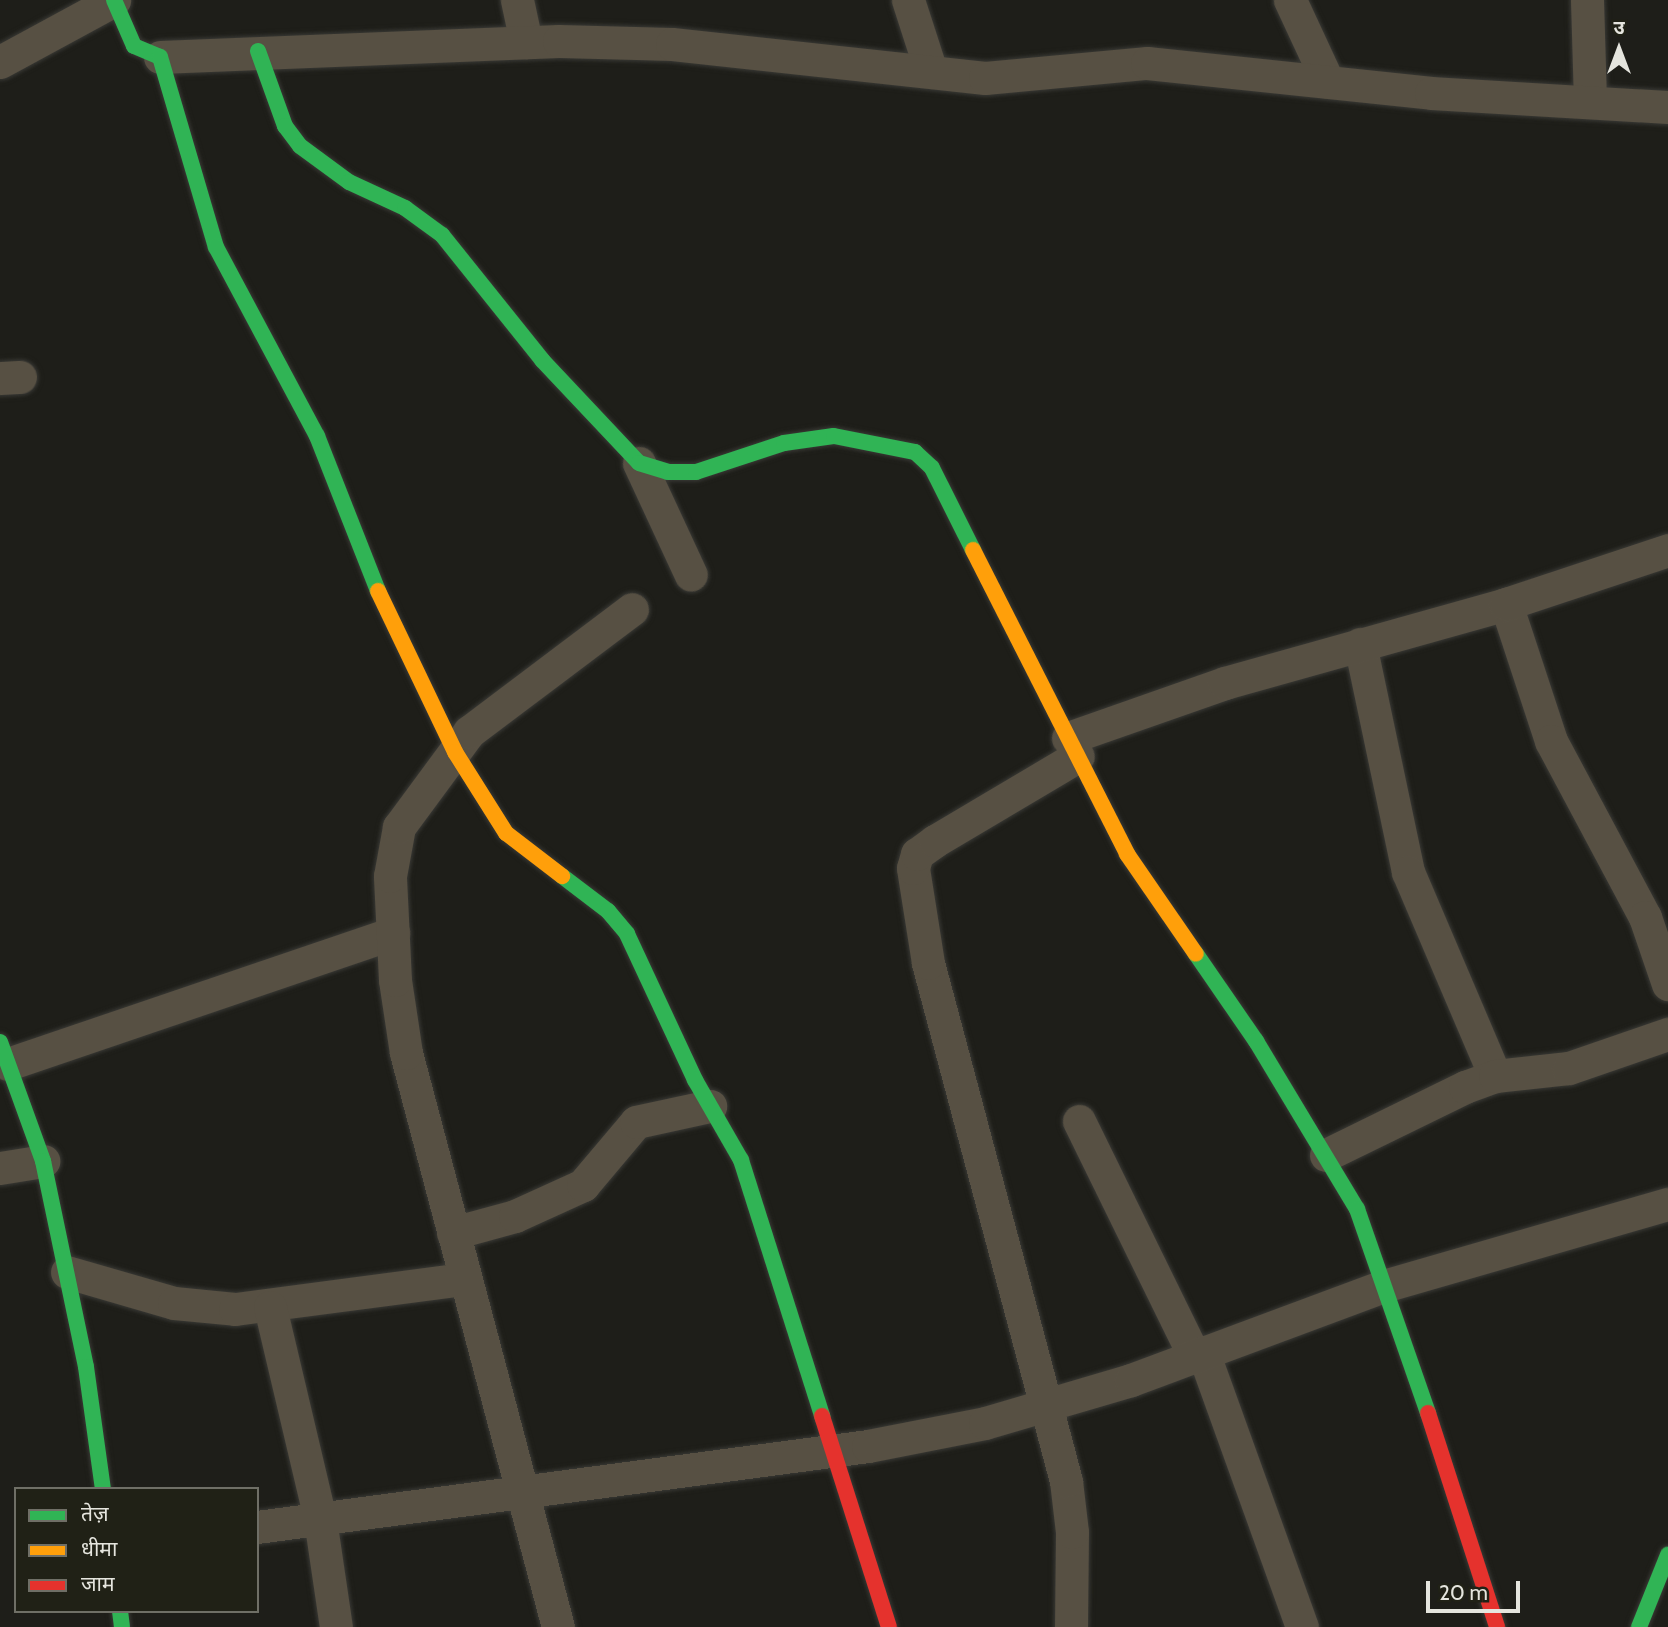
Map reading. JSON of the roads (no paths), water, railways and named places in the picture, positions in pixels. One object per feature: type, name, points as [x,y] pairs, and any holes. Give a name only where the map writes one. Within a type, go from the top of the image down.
[{"type":"street","points":[[0,62],[114,0],[134,46],[160,57],[526,42],[672,44],[985,78],[1032,76],[1147,63],[1328,82],[1668,107]]},
{"type":"street","points":[[517,0],[526,42]]},
{"type":"street","points":[[908,0],[931,71]]},
{"type":"street","points":[[1290,0],[1328,82]]},
{"type":"street","points":[[1587,0],[1590,101]]},
{"type":"street","points":[[258,51],[285,126],[300,146],[349,182],[405,208],[442,235],[541,360],[639,463],[691,575]]},
{"type":"street","points":[[160,57],[191,176],[216,247],[317,436],[400,646],[455,752],[506,833],[608,911],[627,934],[710,1106],[741,1160],[831,1451],[889,1627]]},
{"type":"street","points":[[639,463],[668,472],[696,472],[811,436],[915,452],[947,490],[1127,854],[1256,1041],[1357,1209],[1387,1285],[1497,1627]]},
{"type":"street","points":[[1071,1627],[1071,1510],[1050,1406],[928,963],[913,868],[917,854],[1073,747],[1225,683],[1506,604],[1668,550]]},
{"type":"street","points":[[1506,604],[1551,741],[1645,917],[1668,984]]},
{"type":"street","points":[[558,1627],[464,1279],[397,1011],[390,876],[399,827],[455,752],[503,702],[632,609]]},
{"type":"street","points":[[1360,644],[1408,872],[1496,1076]]},
{"type":"street","points":[[103,1487],[67,1272],[43,1161],[4,1053],[393,933]]},
{"type":"street","points":[[1326,1155],[1496,1076],[1569,1068],[1668,1034]]},
{"type":"street","points":[[453,1233],[515,1216],[583,1185],[636,1122],[710,1106]]},
{"type":"street","points":[[1079,1121],[1198,1354],[1301,1627]]},
{"type":"street","points":[[0,1168],[43,1161]]},
{"type":"street","points":[[259,1527],[831,1451],[1050,1406],[1387,1285],[1668,1204]]},
{"type":"street","points":[[67,1272],[203,1308],[270,1307],[464,1279]]},
{"type":"street","points":[[270,1307],[320,1519],[336,1627]]},
{"type":"street","points":[[1639,1627],[1668,1555]]}]
